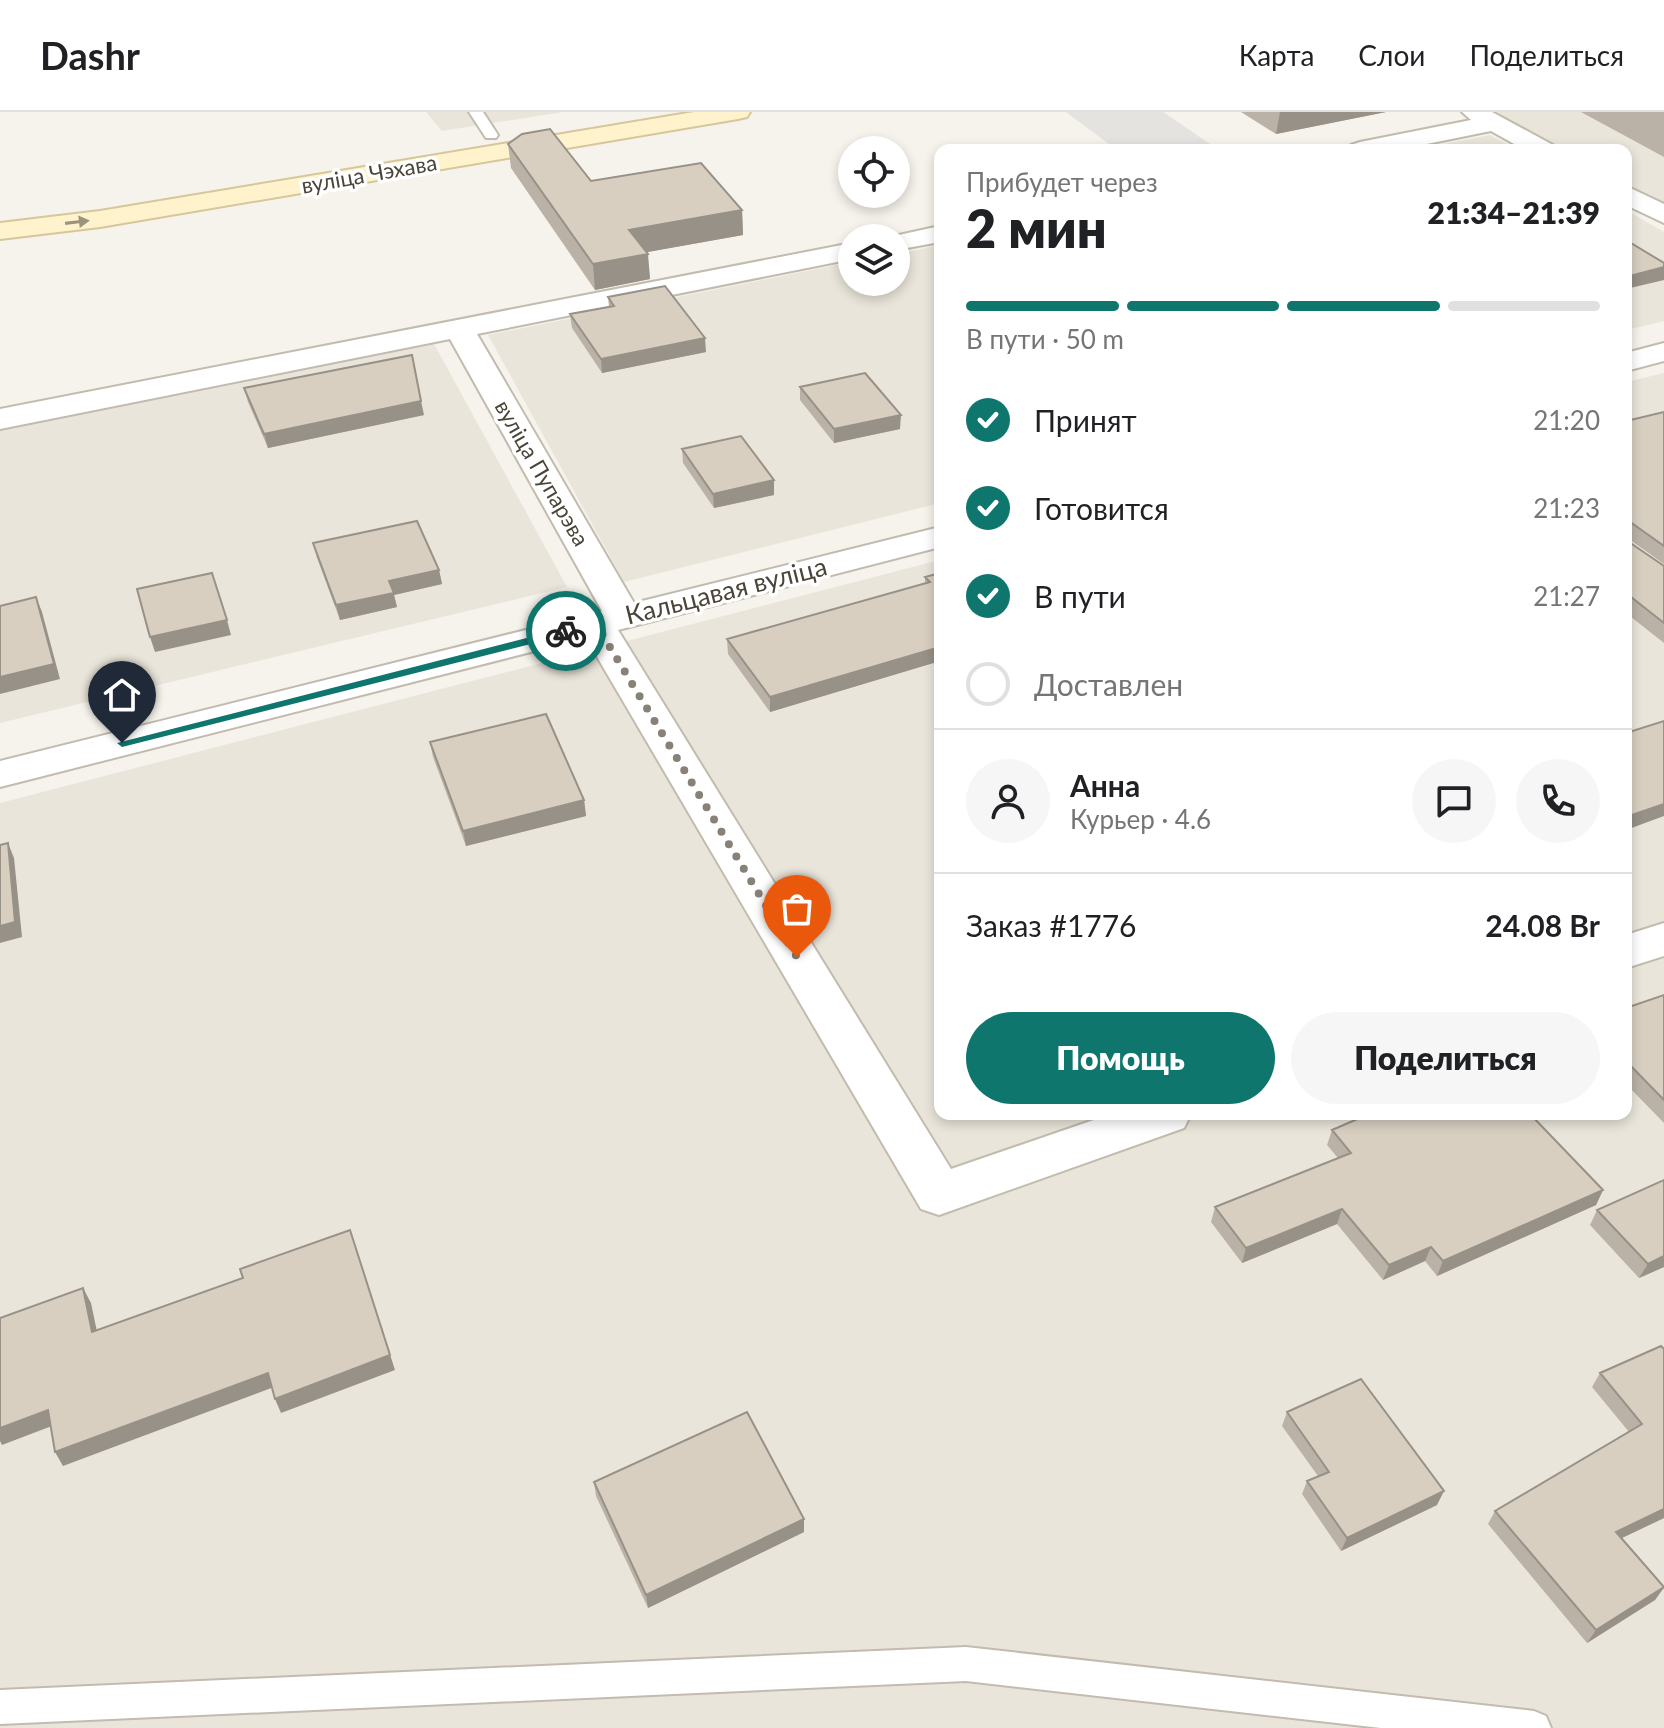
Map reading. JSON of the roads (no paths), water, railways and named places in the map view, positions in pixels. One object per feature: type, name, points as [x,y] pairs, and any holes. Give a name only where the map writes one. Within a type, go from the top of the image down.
[{"type":"main road","name":"вуліца Чэхава","points":[[0,210],[632,112]]},
{"type":"main road","name":"вуліца Чэхава","points":[[0,231],[100,219],[738,112]]},
{"type":"street","points":[[1383,144],[1484,117],[1533,144]]},
{"type":"street","points":[[1632,197],[1664,215]]},
{"type":"street","points":[[910,239],[934,235]]},
{"type":"street","points":[[0,419],[838,254]]},
{"type":"street","name":"вуліца Пупарэва","points":[[459,329],[610,620],[939,1194],[1150,1120]]},
{"type":"street","points":[[1632,360],[1664,352]]},
{"type":"street","name":"Кальцавая вуліца","points":[[0,774],[934,539]]},
{"type":"street","points":[[1632,950],[1664,939]]},
{"type":"lane","points":[[476,112],[491,135]]},
{"type":"lane","points":[[0,1707],[966,1664],[1534,1728]]}]
